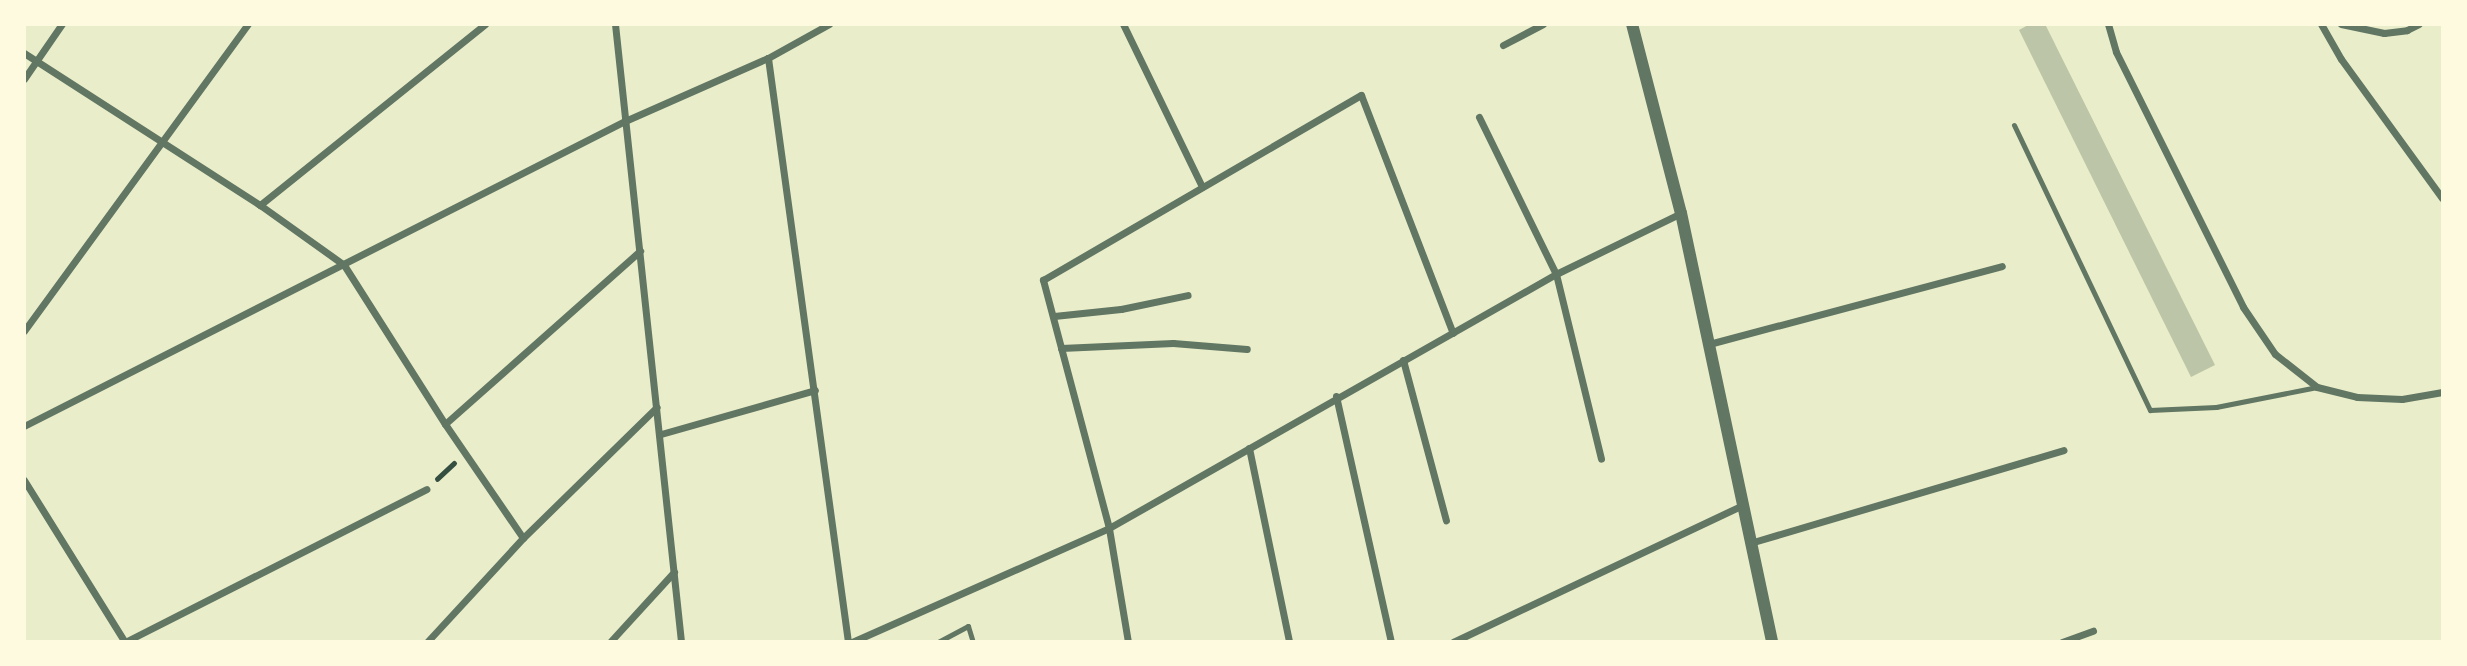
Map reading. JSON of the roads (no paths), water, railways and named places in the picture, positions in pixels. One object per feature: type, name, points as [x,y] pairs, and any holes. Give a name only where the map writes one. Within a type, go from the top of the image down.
[{"type":"street","points":[[24,79],[62,24]]},
{"type":"street","points":[[24,331],[248,24]]},
{"type":"street","points":[[260,205],[485,24]]},
{"type":"street","points":[[615,24],[661,433],[681,642]]},
{"type":"street","points":[[24,426],[625,121],[768,58],[829,24]]},
{"type":"street","points":[[1123,24],[1202,187]]},
{"type":"street","points":[[1503,45],[1543,24]]},
{"type":"street","points":[[1632,24],[1681,213],[1741,506],[1772,642]]},
{"type":"street","points":[[2108,24],[2116,52],[2243,307],[2275,354],[2317,387],[2357,397],[2402,398],[2442,393]]},
{"type":"street","points":[[2321,24],[2341,59],[2442,198]]},
{"type":"street","points":[[2341,24],[2384,33],[2407,30],[2419,24]]},
{"type":"street","points":[[24,53],[260,205],[344,264],[445,424],[523,538]]},
{"type":"street","points":[[768,58],[850,642],[1109,528],[1336,396],[1556,274],[1681,213]]},
{"type":"street","points":[[1128,642],[1109,528],[1043,280],[1362,95],[1453,333]]},
{"type":"street","points":[[1479,117],[1556,274],[1601,459]]},
{"type":"street","points":[[445,424],[640,251]]},
{"type":"street","points":[[1709,344],[2002,266]]},
{"type":"street","points":[[1054,316],[1121,309],[1188,295]]},
{"type":"street","points":[[1061,348],[1173,343],[1247,349]]},
{"type":"street","points":[[1403,360],[1446,520]]},
{"type":"street","points":[[661,433],[814,390]]},
{"type":"street","points":[[1336,396],[1391,642]]},
{"type":"street","points":[[427,642],[523,538],[657,407]]},
{"type":"street","points":[[1249,448],[1289,642]]},
{"type":"street","points":[[1749,543],[2063,450]]},
{"type":"street","points":[[24,480],[125,642],[425,489]]},
{"type":"street","points":[[1453,642],[1741,506]]},
{"type":"street","points":[[610,642],[674,572]]},
{"type":"street","points":[[2062,642],[2093,631]]},
{"type":"lane","points":[[2014,125],[2150,410],[2216,407],[2317,387]]},
{"type":"lane","points":[[938,642],[968,626],[973,642]]}]
